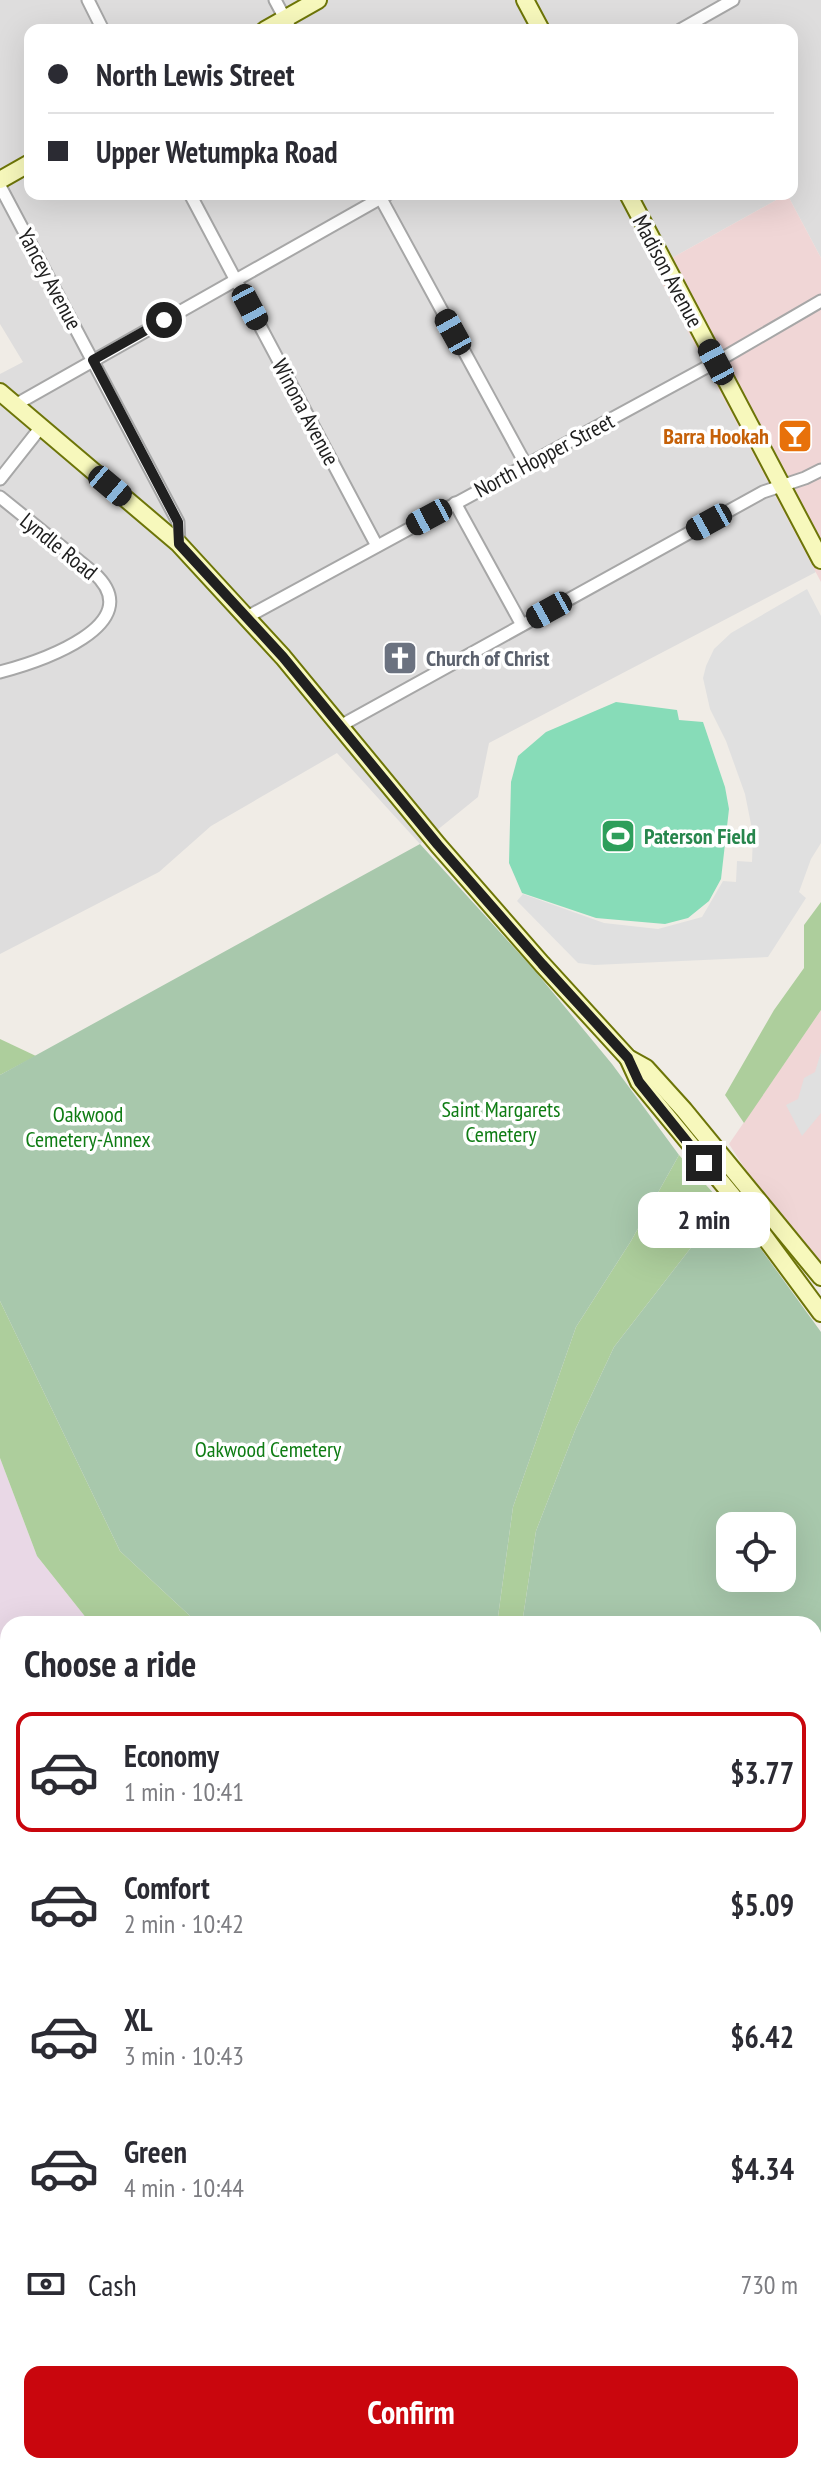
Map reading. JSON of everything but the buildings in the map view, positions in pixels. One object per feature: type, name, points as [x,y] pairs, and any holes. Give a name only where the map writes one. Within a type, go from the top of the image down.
[{"type":"main road","points":[[288,24],[318,0]]},
{"type":"main road","points":[[525,0],[538,24]]},
{"type":"main road","points":[[0,180],[24,166]]},
{"type":"main road","name":"Madison Avenue","points":[[631,200],[821,560]]},
{"type":"main road","points":[[0,392],[179,544],[247,617],[472,884],[628,1058],[639,1082],[720,1182],[821,1277]]},
{"type":"main road","points":[[628,1058],[646,1068],[731,1166],[821,1313]]},
{"type":"street","points":[[88,0],[100,24]]},
{"type":"street","points":[[275,0],[288,24]]},
{"type":"street","points":[[691,24],[733,0]]},
{"type":"street","name":"Yancey Avenue","points":[[0,186],[178,522],[179,544]]},
{"type":"street","name":"Winona Avenue","points":[[193,200],[377,546]]},
{"type":"street","points":[[15,405],[373,200]]},
{"type":"street","points":[[385,200],[526,465]]},
{"type":"street","name":"North Hopper Street","points":[[247,617],[716,362],[821,301]]},
{"type":"street","points":[[0,479],[41,427]]},
{"type":"street","points":[[340,726],[763,492],[821,470]]},
{"type":"street","name":"Lyndle Road","points":[[0,497],[94,573],[105,584],[111,600],[105,620],[92,632],[42,658],[0,672]]},
{"type":"street","points":[[455,503],[522,625]]},
{"type":"shaded area","points":[[0,0],[821,0],[821,258],[790,200],[798,200],[798,24],[24,24],[24,200],[776,200],[654,268],[816,572],[489,743],[478,797],[420,844],[337,753],[211,826],[159,872],[0,954],[0,374],[23,362],[0,324]]},
{"type":"shaded area","points":[[776,200],[790,200],[821,258],[821,582],[654,268]]},
{"type":"shaded area","points":[[807,589],[821,616],[821,843],[811,859],[799,892],[806,898],[768,957],[594,965],[578,963],[517,901],[523,894],[604,923],[658,929],[702,917],[723,881],[736,882],[737,861],[752,862],[753,834],[745,794],[726,741],[710,709],[703,678],[714,649],[731,633]]},
{"type":"shaded area","points":[[821,1010],[821,1286],[729,1144]]},
{"type":"shaded area","points":[[821,1052],[821,1113],[802,1136],[786,1105],[798,1099],[804,1078],[815,1072]]},
{"type":"shaded area","points":[[0,1458],[37,1556],[85,1616],[0,1616]]},
{"type":"green space","name":"Paterson Field","points":[[616,702],[677,710],[679,720],[703,722],[725,787],[729,809],[721,879],[709,901],[688,918],[665,924],[596,918],[522,893],[509,863],[511,782],[518,756],[546,732]]},
{"type":"green space","points":[[420,844],[536,972],[612,1064],[679,1155],[631,1241],[576,1327],[513,1507],[498,1616],[190,1616],[120,1551],[0,1301],[0,1075]]},
{"type":"green space","points":[[821,902],[821,1010],[744,1123],[725,1095],[774,1010],[804,968],[804,925]]},
{"type":"green space","points":[[0,1039],[36,1056],[0,1075]]},
{"type":"green space","points":[[679,1155],[724,1205],[614,1347],[576,1428],[536,1531],[523,1616],[498,1616],[513,1507],[576,1327],[631,1241]]},
{"type":"green space","points":[[724,1205],[740,1220],[821,1332],[821,1616],[523,1616],[536,1531],[576,1428],[614,1347]]},
{"type":"green space","points":[[0,1301],[120,1551],[190,1616],[85,1616],[37,1556],[0,1458]]},
{"type":"place","name":"Barra Hookah","points":[[795,436]]},
{"type":"place","name":"Church of Christ","points":[[400,658]]},
{"type":"place","name":"Paterson Field","points":[[618,836]]},
{"type":"route","points":[[164,320],[93,360],[178,522],[179,544],[283,657],[438,845],[628,1058],[639,1082],[704,1163]]},
{"type":"park label","name":"Saint Margarets Cemetery","points":[[501,1122]]},
{"type":"park label","name":"Oakwood Cemetery-Annex","points":[[88,1126]]},
{"type":"park label","name":"Oakwood Cemetery","points":[[268,1449]]}]
